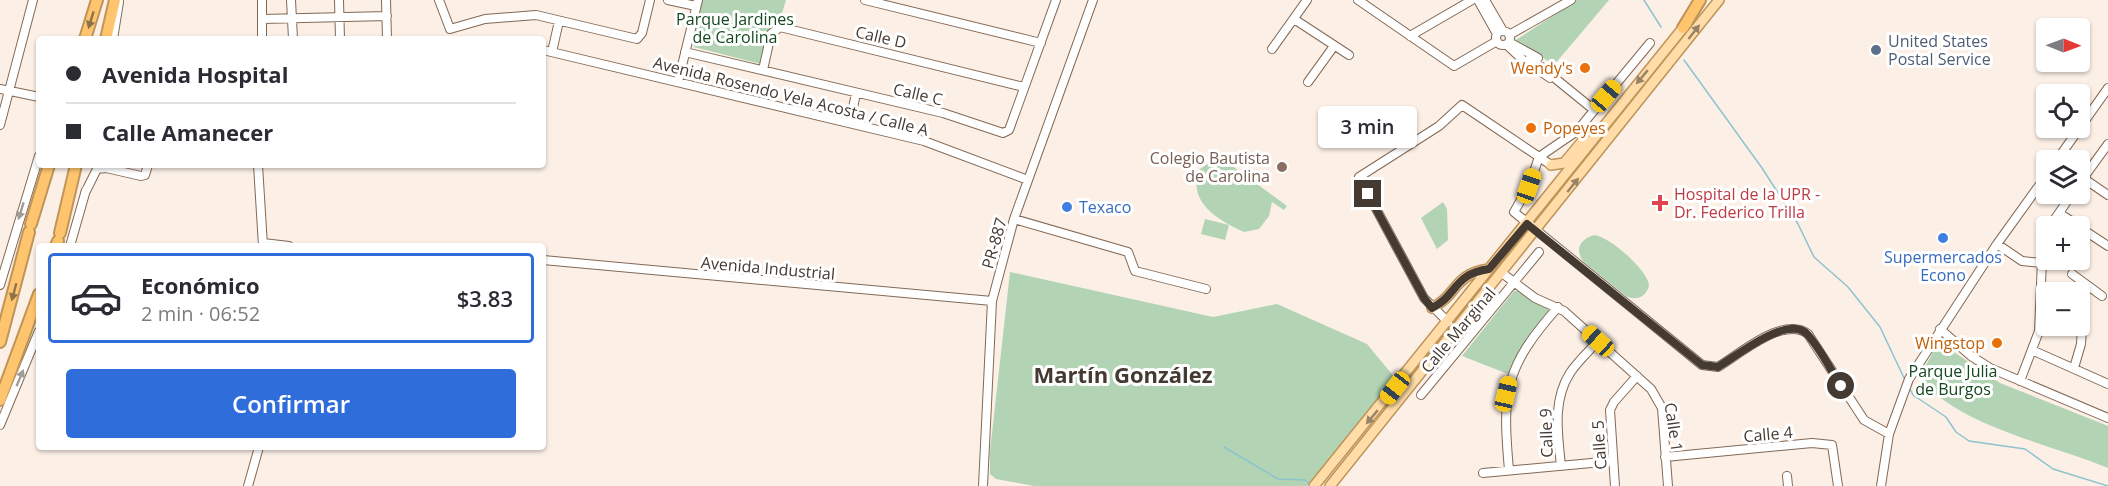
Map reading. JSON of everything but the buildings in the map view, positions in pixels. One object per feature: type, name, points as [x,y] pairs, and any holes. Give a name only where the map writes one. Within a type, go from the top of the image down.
[{"type":"highway","points":[[86,36],[97,0]]},
{"type":"highway","points":[[111,36],[115,0]]},
{"type":"highway","points":[[1683,28],[1700,0]]},
{"type":"highway","points":[[0,342],[48,168]]},
{"type":"highway","points":[[58,240],[75,168]]},
{"type":"highway","points":[[0,400],[36,302]]},
{"type":"main road","points":[[1314,486],[1527,224],[1602,126],[1706,0]]},
{"type":"main road","points":[[1330,486],[1719,0]]},
{"type":"main road","points":[[1551,165],[1564,163],[1591,130],[1602,126]]},
{"type":"main road","points":[[1432,308],[1439,304],[1472,271],[1489,269]]},
{"type":"street","points":[[0,125],[33,0]]},
{"type":"street","points":[[111,36],[120,0]]},
{"type":"street","points":[[261,36],[262,0]]},
{"type":"street","points":[[291,0],[293,36]]},
{"type":"street","points":[[339,0],[340,36]]},
{"type":"street","points":[[386,0],[387,36]]},
{"type":"street","points":[[439,0],[450,29],[513,16],[536,15],[637,39],[642,33],[650,0]]},
{"type":"street","points":[[668,0],[697,3],[678,82]]},
{"type":"street","points":[[865,0],[1041,43]]},
{"type":"street","name":"Calle C","points":[[685,52],[944,113],[1003,133],[1009,130],[1056,0]]},
{"type":"street","name":"PR-887","points":[[983,486],[992,300],[1014,219],[1093,0]]},
{"type":"street","name":"PR-887","points":[[1086,19],[1098,0]]},
{"type":"street","points":[[1272,50],[1307,0]]},
{"type":"street","points":[[1361,2],[1373,0]]},
{"type":"street","points":[[1410,36],[1472,0]]},
{"type":"street","points":[[1478,0],[1503,38],[1548,77],[1560,81]]},
{"type":"street","points":[[1485,0],[1503,38]]},
{"type":"street","points":[[1361,2],[1454,66],[1571,0]]},
{"type":"street","points":[[262,19],[387,16]]},
{"type":"street","points":[[1294,19],[1349,55]]},
{"type":"street","points":[[552,52],[559,21]]},
{"type":"street","name":"Calle D","points":[[763,70],[771,34],[774,29],[780,27],[1024,87]]},
{"type":"street","points":[[1650,43],[1577,131],[1539,156],[1529,186],[1514,212],[1702,365],[1710,368],[1718,367],[1781,329],[1801,329],[1863,420],[1889,434]]},
{"type":"street","points":[[1308,82],[1334,46]]},
{"type":"street","name":"Avenida Rosendo Vela Acosta / Calle A","points":[[546,51],[924,141],[1028,180]]},
{"type":"street","points":[[1526,56],[1547,65],[1560,81],[1594,110]]},
{"type":"street","points":[[0,89],[36,97]]},
{"type":"street","points":[[2064,150],[2107,91]]},
{"type":"street","points":[[850,123],[856,93]]},
{"type":"street","points":[[1448,322],[1424,298],[1359,177],[1439,126],[1462,105],[1551,165]]},
{"type":"street","points":[[2090,169],[2108,144]]},
{"type":"street","points":[[0,285],[36,166]]},
{"type":"street","points":[[71,243],[90,168]]},
{"type":"street","points":[[85,193],[97,169],[106,168],[141,176],[145,175],[147,168]]},
{"type":"street","points":[[116,168],[120,171]]},
{"type":"street","points":[[258,168],[263,243]]},
{"type":"street","points":[[2090,186],[2108,195]]},
{"type":"street","points":[[1881,486],[1889,434],[1906,386],[1919,362],[1997,244],[2036,190]]},
{"type":"street","points":[[2057,216],[2065,204]]},
{"type":"street","points":[[2059,213],[2063,216]]},
{"type":"street","points":[[1014,219],[1128,252],[1135,272],[1206,289]]},
{"type":"street","points":[[2090,234],[2108,246]]},
{"type":"street","points":[[1997,244],[2022,261],[2036,262]]},
{"type":"street","name":"Calle Marginal","points":[[1421,395],[1539,252]]},
{"type":"street","name":"Avenida Industrial","points":[[546,260],[992,300]]},
{"type":"street","points":[[2020,381],[2034,351],[2040,331],[2042,270]]},
{"type":"street","name":"Calle 1","points":[[1502,273],[1535,298],[1558,307],[1637,376],[1659,400],[1668,486]]},
{"type":"street","points":[[2072,274],[2083,282]]},
{"type":"street","points":[[2090,287],[2102,296]]},
{"type":"street","points":[[1509,470],[1504,421],[1509,381],[1526,346],[1558,307]]},
{"type":"street","points":[[1941,329],[1971,356],[2020,381],[2108,418]]},
{"type":"street","points":[[2074,368],[2082,336]]},
{"type":"street","points":[[0,425],[36,338]]},
{"type":"street","name":"Calle 9","points":[[1561,466],[1557,424],[1559,398],[1569,373],[1598,341]]},
{"type":"street","points":[[2034,351],[2108,384]]},
{"type":"street","name":"Calle 5","points":[[1615,486],[1610,410],[1614,402],[1637,376]]},
{"type":"street","name":"Calle 4","points":[[1665,457],[1812,443],[1832,445],[1838,486]]},
{"type":"street","points":[[248,486],[258,450]]},
{"type":"street","points":[[1483,473],[1613,461]]},
{"type":"street","points":[[1787,476],[1788,486]]},
{"type":"street","points":[[983,486],[988,486]]},
{"type":"green space","name":"Parque Jardines de Carolina","points":[[702,0],[786,0],[780,20],[774,21],[771,25],[761,64],[694,47]]},
{"type":"green space","points":[[1577,0],[1609,0],[1554,65],[1516,40]]},
{"type":"green space","points":[[1224,160],[1287,206],[1284,210],[1272,202],[1269,216],[1259,229],[1244,232],[1215,215],[1201,200],[1197,191],[1197,180],[1200,169],[1210,162]]},
{"type":"green space","points":[[1443,202],[1447,209],[1448,240],[1437,249],[1421,218]]},
{"type":"green space","points":[[1205,219],[1229,225],[1225,240],[1201,234]]},
{"type":"green space","points":[[1594,235],[1609,241],[1643,272],[1649,286],[1643,296],[1633,298],[1626,296],[1584,262],[1579,253],[1580,246],[1585,239]]},
{"type":"green space","points":[[1010,272],[1213,317],[1277,304],[1367,344],[1395,378],[1307,486],[1034,486],[996,479],[990,474],[990,451]]},
{"type":"green space","points":[[1514,291],[1520,291],[1548,309],[1548,314],[1527,339],[1508,374],[1462,356]]},
{"type":"green space","name":"Parque Julia de Burgos","points":[[1939,342],[2000,383],[2108,426],[2108,468],[1980,421],[1957,409],[1936,394],[1919,377]]},
{"type":"waterway","points":[[1644,0],[1661,27]]},
{"type":"waterway","points":[[1684,60],[1762,168],[1798,224],[1814,257],[1848,287],[1880,327],[1905,380]]},
{"type":"waterway","points":[[1910,389],[1913,395],[1946,417],[1956,432],[1969,441],[2025,449],[2053,469],[2108,486]]},
{"type":"waterway","points":[[1224,447],[1278,479],[1305,480],[1311,485]]},
{"type":"place","name":"United States Postal Service","points":[[1876,50]]},
{"type":"place","name":"Wendy's","points":[[1585,68]]},
{"type":"place","name":"Popeyes","points":[[1531,128]]},
{"type":"place","name":"Colegio Bautista de Carolina","points":[[1282,167]]},
{"type":"place","name":"Hospital de la UPR - Dr. Federico Trilla","points":[[1660,203]]},
{"type":"place","name":"Texaco","points":[[1067,207]]},
{"type":"place","name":"Supermercados Econo","points":[[1943,238]]},
{"type":"place","name":"Wingstop","points":[[1997,343]]},
{"type":"district","name":"Martín González","points":[[1123,375]]},
{"type":"route","points":[[1368,194],[1424,298],[1432,308],[1439,304],[1472,271],[1489,269],[1527,224],[1702,365],[1710,368],[1718,367],[1781,329],[1795,327],[1808,334],[1841,386]]}]
